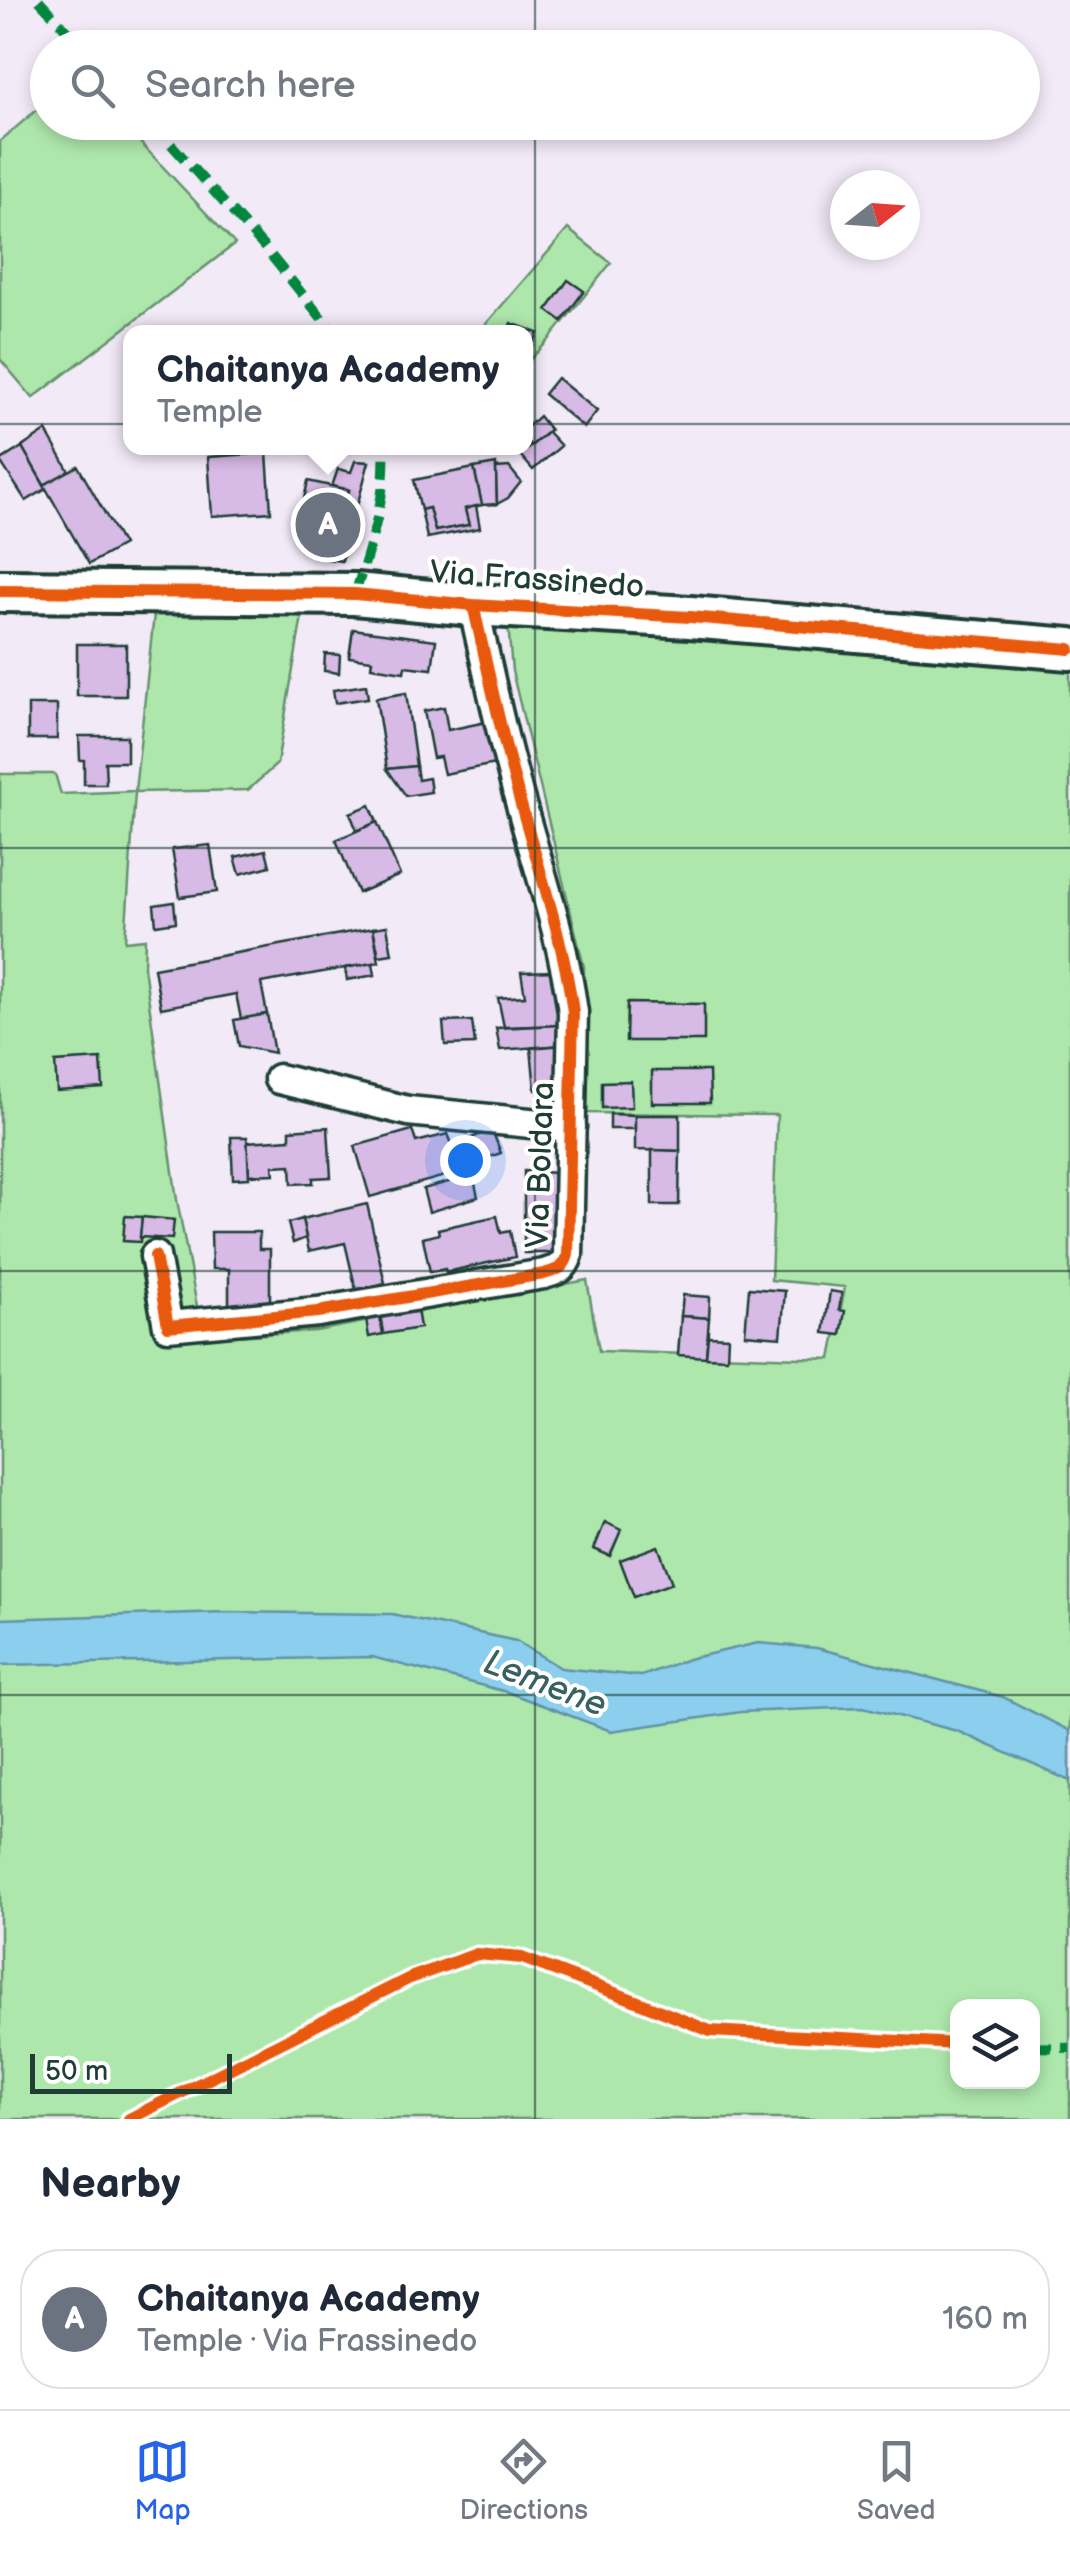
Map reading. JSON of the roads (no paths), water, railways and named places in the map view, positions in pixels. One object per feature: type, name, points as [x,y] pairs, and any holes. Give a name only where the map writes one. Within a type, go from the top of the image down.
[{"type":"street","name":"Via Frassinedo","points":[[0,591],[355,594],[1070,649]]},
{"type":"street","name":"Via Boldara","points":[[155,1256],[168,1326],[318,1312],[560,1270],[566,1264],[573,1012],[563,950],[512,771],[473,605]]},
{"type":"street","name":"Via Boldara","points":[[279,1079],[408,1112],[571,1128]]},
{"type":"water","name":"Lemene","points":[[226,1612],[392,1614],[516,1641],[561,1668],[641,1676],[688,1659],[758,1643],[817,1648],[1003,1697],[1070,1731],[1070,1781],[957,1731],[863,1707],[741,1712],[611,1731],[507,1692],[372,1657],[0,1665],[0,1619]]},
{"type":"place","name":"Chaitanya Academy","points":[[328,525]]}]
